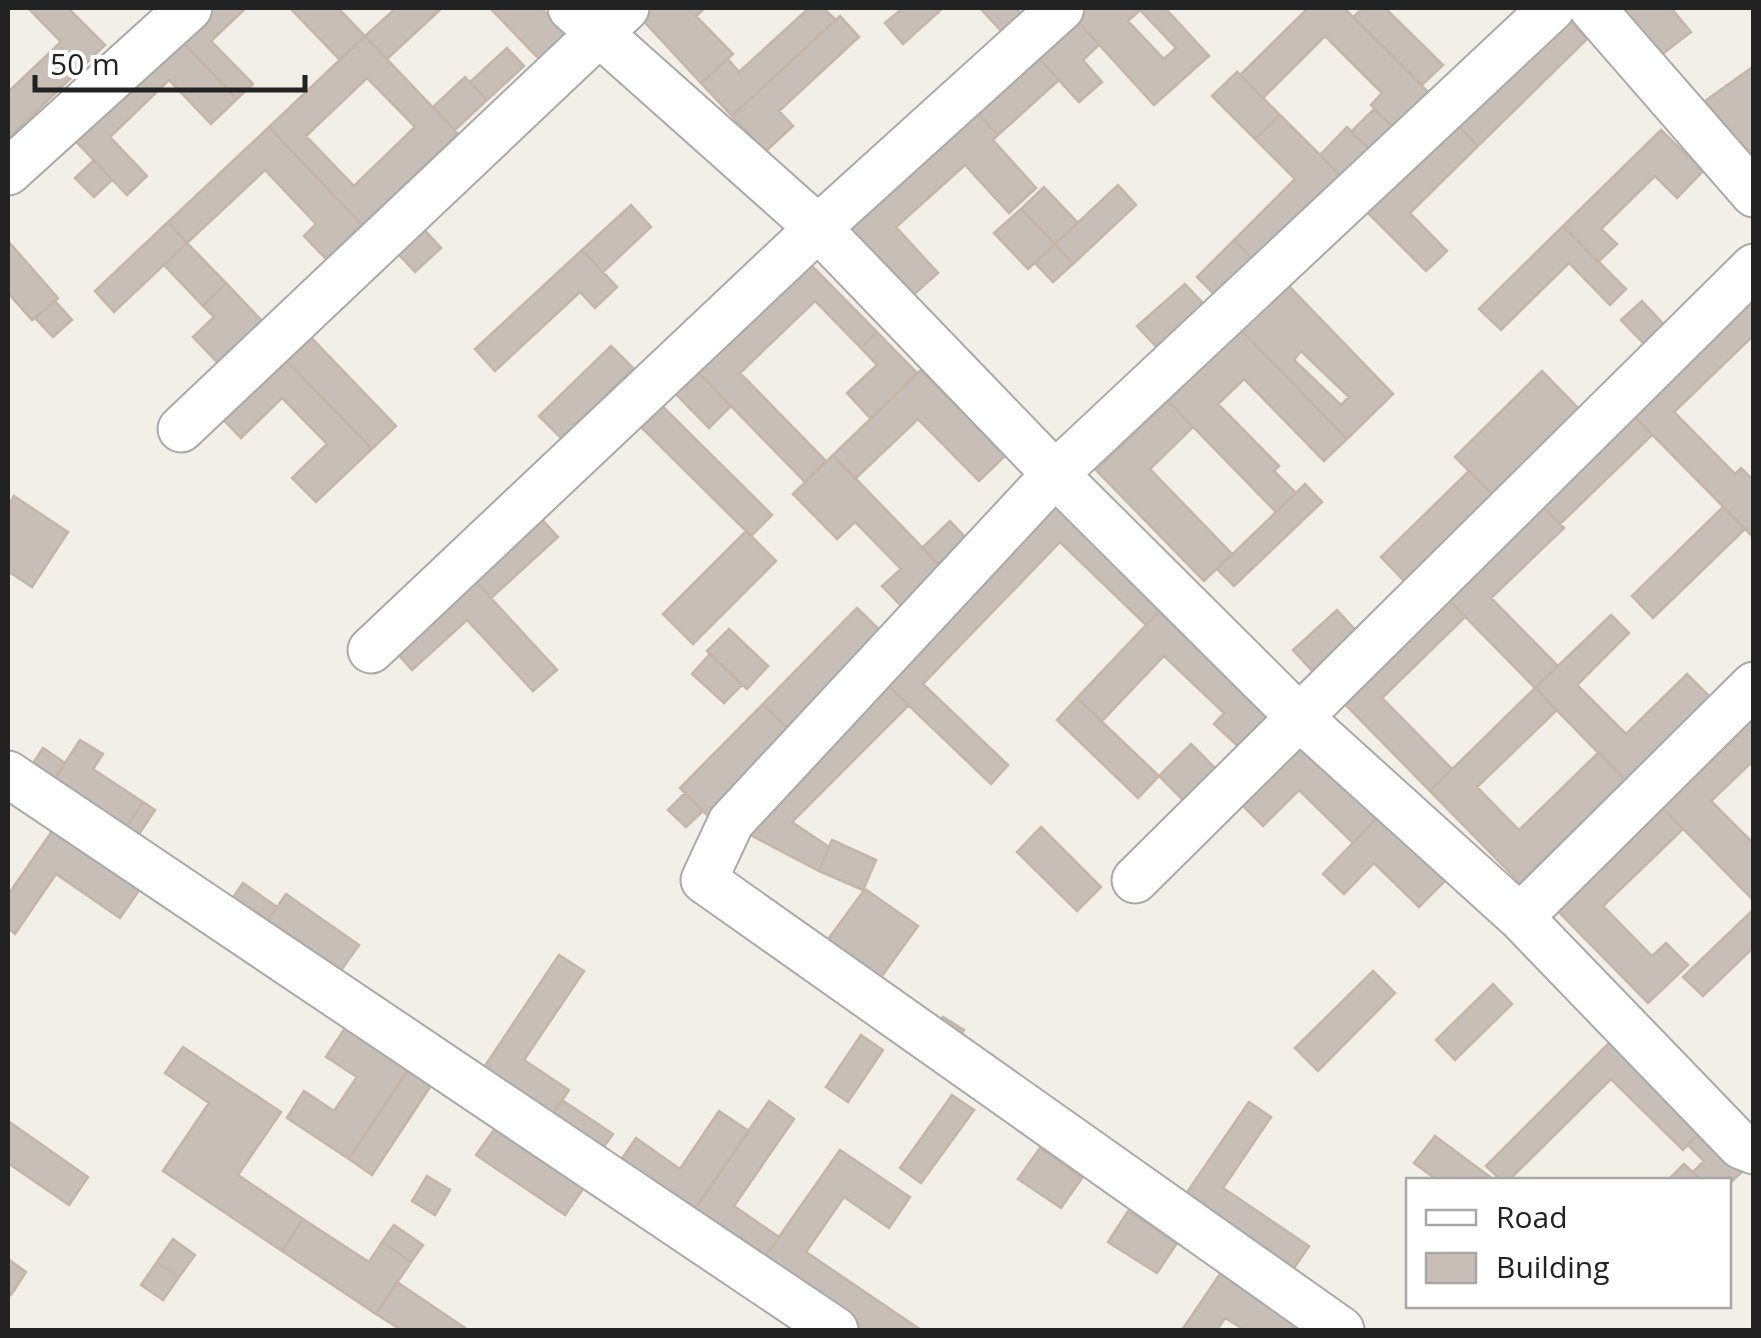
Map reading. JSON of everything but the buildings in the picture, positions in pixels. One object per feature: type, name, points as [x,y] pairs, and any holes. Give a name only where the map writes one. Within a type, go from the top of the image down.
[{"type":"street","points":[[8,172],[189,8]]},
{"type":"street","points":[[371,650],[818,228],[1061,8]]},
{"type":"street","points":[[1341,1330],[704,880],[731,822],[1055,474],[1552,8]]},
{"type":"street","points":[[1592,8],[1754,194]]},
{"type":"street","points":[[181,430],[599,16],[818,228],[1055,474],[1299,717],[1520,917],[1741,1146],[1754,1151]]},
{"type":"street","points":[[1135,880],[1754,267]]},
{"type":"street","points":[[1520,917],[1754,685]]},
{"type":"street","points":[[8,774],[835,1330]]}]
